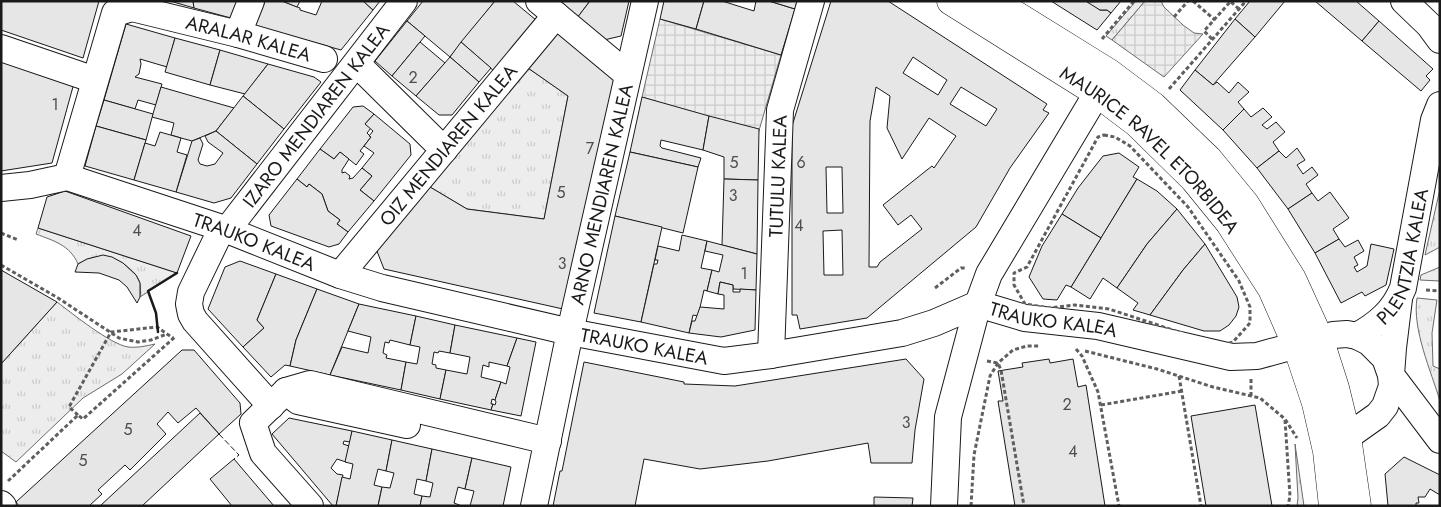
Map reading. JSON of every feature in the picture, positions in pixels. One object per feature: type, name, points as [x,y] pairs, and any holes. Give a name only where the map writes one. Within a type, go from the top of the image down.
[{"type":"main road","name":"MAURICE RAVEL ETORBIDEA","points":[[951,1],[1102,83],[1153,106],[1208,159],[1245,204],[1292,279],[1308,342]]},
{"type":"main road","name":"MAURICE RAVEL ETORBIDEA","points":[[993,1],[1102,83]]},
{"type":"main road","points":[[1308,342],[1335,388],[1347,437],[1357,506]]},
{"type":"main road","points":[[1308,342],[1333,506]]},
{"type":"street","points":[[238,34],[251,1]]},
{"type":"street","name":"IZARO MENDIAREN KALEA","points":[[279,399],[195,321],[189,304],[191,292],[225,229],[357,64],[404,1]]},
{"type":"street","name":"ARNO MENDIAREN KALEA","points":[[534,506],[570,332],[645,1]]},
{"type":"street","name":"TUTULU KALEA","points":[[771,355],[780,110],[811,1]]},
{"type":"street","points":[[1404,1],[1429,25],[1440,40]]},
{"type":"street","name":"ARALAR KALEA","points":[[95,80],[115,13],[132,8],[238,34],[324,59]]},
{"type":"street","points":[[547,8],[628,75]]},
{"type":"street","name":"OIZ MENDIAREN KALEA","points":[[340,275],[444,150],[547,8]]},
{"type":"street","points":[[1,48],[95,80],[67,177],[30,185],[1,188]]},
{"type":"street","points":[[357,64],[444,150]]},
{"type":"street","points":[[944,506],[948,416],[978,304],[989,274],[1102,83]]},
{"type":"street","name":"PLENTZIA KALEA","points":[[1357,336],[1377,325],[1399,299],[1403,288],[1434,120],[1440,105]]},
{"type":"street","name":"TRAUKO KALEA","points":[[67,177],[225,229],[340,275],[382,288],[570,332],[724,361],[902,333],[978,304],[1025,318],[1098,326],[1231,357],[1257,356],[1347,334],[1357,336]]},
{"type":"street","points":[[1347,437],[1378,415],[1390,396],[1392,386],[1392,348],[1399,299]]},
{"type":"street","points":[[1357,336],[1369,342],[1385,358],[1391,375],[1440,441]]},
{"type":"street","points":[[310,506],[263,453],[253,423],[279,399],[546,448]]},
{"type":"street","points":[[1378,415],[1402,419],[1424,429],[1440,441]]},
{"type":"path","points":[[1102,40],[1134,1]]},
{"type":"path","points":[[1174,17],[1188,1]]},
{"type":"path","points":[[1193,1],[1215,20]]},
{"type":"path","points":[[1194,60],[1246,1]]},
{"type":"path","points":[[1212,38],[1204,31],[1231,2],[1239,9]]},
{"type":"path","points":[[1168,90],[1175,96]]},
{"type":"path","points":[[1104,135],[1115,138],[1130,146],[1188,207],[1239,281],[1250,307],[1250,323],[1233,342],[1221,345],[1205,344],[1182,333],[1109,309],[1074,305],[1050,308],[1025,304],[1012,282],[1014,273],[1026,267],[1098,137],[1104,135]]},
{"type":"path","points":[[1,233],[18,240]]},
{"type":"path","points":[[1,265],[58,298],[119,338],[138,342],[151,340],[167,334]]},
{"type":"path","points":[[935,288],[961,268],[970,268]]},
{"type":"path","points":[[157,327],[173,338],[83,419],[69,407],[110,332],[157,327]]},
{"type":"path","points":[[971,506],[974,455],[990,376],[998,363],[1013,350],[1027,346],[1041,346]]},
{"type":"path","points":[[1068,348],[1078,349],[1260,398],[1285,419],[1290,496],[1288,506]]},
{"type":"path","points":[[1078,349],[1098,392],[1118,506]]},
{"type":"path","points":[[1001,370],[1024,506]]},
{"type":"path","points":[[1179,376],[1200,506]]},
{"type":"path","points":[[1101,405],[1182,392]]},
{"type":"path","points":[[2,499],[78,415]]},
{"type":"green space","points":[[1136,1],[1145,1],[1112,40],[1106,36]]},
{"type":"green space","points":[[528,68],[568,96],[544,219],[467,209],[425,184]]},
{"type":"green space","points":[[1440,189],[1440,247],[1425,255]]},
{"type":"green space","points":[[38,228],[177,273],[140,297],[139,280],[133,271],[123,263],[111,258],[98,257],[78,264],[71,252],[66,248],[36,234]]},
{"type":"green space","points":[[1440,267],[1440,281],[1420,280],[1421,275]]},
{"type":"green space","points":[[1417,298],[1437,300],[1432,333],[1433,366],[1440,369],[1440,401],[1427,363],[1417,323]]},
{"type":"green space","points":[[57,302],[92,328],[120,345],[135,347],[155,344],[122,374],[83,398],[16,462],[1,451],[1,364]]},
{"type":"green space","points":[[1295,444],[1304,506],[1297,506]]},
{"type":"shaded area","points":[[1145,1],[1161,1],[1164,7],[1183,25],[1194,33],[1203,34],[1164,77],[1112,40]]},
{"type":"shaded area","points":[[660,19],[781,55],[758,134],[642,97]]},
{"type":"building","points":[[1,1],[99,1],[83,58],[1,30]]},
{"type":"building","points":[[170,1],[193,1],[194,8]]},
{"type":"building","points":[[193,1],[237,1],[231,18],[194,8]]},
{"type":"building","points":[[265,1],[282,1],[316,15],[322,1],[363,1],[373,10],[341,50],[255,26]]},
{"type":"building","points":[[282,1],[300,1],[297,7]]},
{"type":"building","points":[[363,1],[380,1],[373,10]]},
{"type":"building","points":[[423,1],[495,1],[450,57],[407,21]]},
{"type":"building","points":[[495,1],[513,1],[536,20],[494,71],[461,42]]},
{"type":"building","points":[[556,1],[590,1],[577,18]]},
{"type":"building","points":[[590,1],[629,1],[621,36],[604,40],[577,18]]},
{"type":"building","points":[[664,1],[704,1],[696,29],[660,19]]},
{"type":"building","points":[[704,1],[722,1],[754,11],[756,1],[769,1],[795,9],[781,55],[696,29]]},
{"type":"building","points":[[769,1],[797,1],[795,9]]},
{"type":"building","points":[[831,1],[888,1],[1047,104],[1043,110],[1049,113],[1010,168],[976,227],[867,318],[800,329],[797,315],[792,315],[792,126]],"holes":[[[913,57],[947,80],[938,95],[903,73]],[[876,87],[890,96],[887,128],[902,159],[929,118],[956,136],[934,168],[932,166],[883,205],[898,225],[911,215],[922,229],[880,262],[877,267],[869,267],[870,121]],[[961,87],[997,109],[986,126],[950,104]],[[826,167],[842,167],[843,213],[827,213]],[[842,230],[843,275],[824,275],[823,231]]]},
{"type":"building","points":[[1051,1],[1088,1],[1100,10],[1107,10],[1111,13],[1097,30]]},
{"type":"building","points":[[1121,1],[1111,13],[1107,10],[1100,10],[1087,2]]},
{"type":"building","points":[[1250,1],[1285,1],[1255,37],[1235,19]]},
{"type":"building","points":[[1315,1],[1356,1],[1379,21],[1362,41]]},
{"type":"building","points":[[1235,19],[1255,37],[1213,85],[1195,70]]},
{"type":"building","points":[[407,21],[425,36],[392,76],[375,61]]},
{"type":"building","points":[[1379,21],[1433,69],[1426,76],[1430,80],[1421,91],[1362,41]]},
{"type":"building","points":[[126,24],[175,38],[167,67],[140,59],[139,74],[135,77],[162,84],[156,105],[138,100],[135,109],[104,100]]},
{"type":"building","points":[[558,30],[618,74],[563,309],[384,269],[375,246],[425,184],[467,209],[544,219],[568,96],[528,68]]},
{"type":"building","points":[[175,38],[220,50],[210,85],[165,72]]},
{"type":"building","points":[[420,42],[445,63],[416,96],[392,76]]},
{"type":"building","points":[[461,42],[491,68],[479,82],[450,57]]},
{"type":"building","points":[[220,50],[268,64],[245,94],[210,85]]},
{"type":"building","points":[[450,57],[479,82],[452,115],[439,115],[416,96]]},
{"type":"building","points":[[1,59],[74,83],[52,163],[1,171]]},
{"type":"building","points":[[268,64],[314,77],[321,82],[284,129],[243,96]]},
{"type":"building","points":[[1195,70],[1213,85],[1217,82],[1229,93],[1238,82],[1249,92],[1238,102],[1244,109],[1223,130],[1180,90]]},
{"type":"building","points":[[161,87],[234,108],[216,131],[192,141],[181,138],[171,135],[174,123],[152,117]]},
{"type":"building","points":[[243,96],[284,129],[257,164],[216,131]]},
{"type":"building","points":[[642,97],[709,116],[703,150],[661,140],[660,146],[662,148],[701,158],[698,167],[630,152]]},
{"type":"building","points":[[104,100],[153,114],[146,140],[96,126]]},
{"type":"building","points":[[363,106],[374,114],[365,124],[371,128],[367,133],[371,137],[360,151],[364,154],[356,165],[340,152],[334,159],[320,149],[353,107]]},
{"type":"building","points":[[1263,108],[1272,117],[1262,125],[1267,129],[1276,122],[1285,132],[1273,142],[1279,151],[1257,168],[1223,130],[1244,109],[1251,117]]},
{"type":"building","points":[[374,114],[410,144],[411,155],[374,201],[360,190],[372,176],[362,168],[374,153],[364,146],[373,131],[365,124]]},
{"type":"building","points":[[709,116],[759,129],[758,180],[724,179],[724,157],[703,150]]},
{"type":"building","points":[[96,126],[146,140],[134,180],[85,166]]},
{"type":"building","points":[[216,131],[257,164],[231,198],[214,203],[176,192],[192,141],[200,138],[203,144],[198,160],[200,164],[207,166],[215,164],[223,153],[208,142],[205,136]]},
{"type":"building","points":[[160,132],[181,138],[177,152],[187,155],[176,192],[134,180],[145,143],[155,146]]},
{"type":"building","points":[[1297,148],[1305,160],[1297,165],[1303,174],[1312,167],[1318,175],[1306,184],[1312,193],[1288,209],[1257,168],[1279,151],[1286,158]]},
{"type":"building","points":[[320,149],[334,159],[340,152],[349,159],[342,173],[345,172],[350,176],[349,179],[353,178],[362,168],[372,176],[360,190],[374,201],[348,232],[337,224],[340,220],[328,211],[322,194],[309,184],[307,187],[297,179]]},
{"type":"building","points":[[630,152],[698,167],[683,233],[615,216]]},
{"type":"building","points":[[1119,153],[1139,167],[1133,177],[1137,179],[1101,238],[1062,214],[1078,188],[1103,156]]},
{"type":"building","points":[[297,179],[307,187],[309,184],[322,194],[328,211],[340,220],[337,224],[348,232],[339,244],[329,247],[271,226],[269,215]]},
{"type":"building","points":[[724,179],[758,180],[757,254],[722,245]]},
{"type":"building","points":[[1137,179],[1157,191],[1177,209],[1147,244],[1117,288],[1103,278],[1090,299],[1071,287]]},
{"type":"building","points":[[65,191],[191,236],[177,273],[38,228],[47,197]]},
{"type":"building","points":[[1330,192],[1349,218],[1333,229],[1339,239],[1315,253],[1288,209],[1312,193],[1318,201]]},
{"type":"building","points":[[1177,209],[1205,244],[1150,315],[1133,310],[1138,303],[1117,288],[1147,244]]},
{"type":"building","points":[[1062,214],[1101,238],[1071,287],[1066,285],[1057,300],[1043,299],[1029,277],[1042,246]]},
{"type":"building","points":[[615,216],[662,227],[641,322],[594,313]]},
{"type":"building","points":[[682,235],[707,241],[701,268],[712,270],[707,291],[704,290],[698,316],[693,315],[689,333],[641,322],[654,264],[657,264],[658,260],[655,260],[658,246],[679,251]]},
{"type":"building","points":[[1339,239],[1345,247],[1358,240],[1364,251],[1354,257],[1358,265],[1354,267],[1357,272],[1367,266],[1371,244],[1394,249],[1386,285],[1365,296],[1362,292],[1341,303],[1315,253]]},
{"type":"building","points":[[707,241],[757,254],[756,290],[733,289],[733,285],[720,282],[718,294],[707,291],[712,270],[719,272],[723,255],[705,251]]},
{"type":"building","points":[[1205,244],[1237,297],[1239,307],[1236,316],[1229,325],[1220,331],[1204,331],[1150,315],[1183,270]]},
{"type":"building","points":[[103,255],[123,263],[136,275],[140,283],[140,297],[137,303],[127,287],[119,280],[99,273],[75,272],[78,264],[87,259]]},
{"type":"building","points":[[240,261],[276,274],[257,320],[264,328],[243,347],[208,309],[225,267]]},
{"type":"building","points":[[1,270],[57,302],[1,364]]},
{"type":"building","points":[[276,274],[317,289],[296,340],[290,366],[285,365],[271,377],[243,347],[264,328],[257,320]]},
{"type":"building","points":[[720,282],[733,285],[733,292],[740,292],[740,289],[756,290],[755,330],[721,337],[689,333],[692,321],[695,321],[700,307],[724,309],[724,295],[718,294]]},
{"type":"building","points":[[317,289],[359,304],[330,375],[290,366],[296,340]]},
{"type":"building","points":[[359,304],[416,316],[410,345],[390,340],[389,343],[385,342],[383,353],[387,355],[386,358],[406,362],[401,390],[330,375],[342,347],[368,353],[371,337],[348,331]]},
{"type":"building","points":[[416,316],[455,325],[450,353],[434,352],[432,364],[436,365],[436,368],[446,370],[440,399],[401,390],[406,362],[417,364],[420,347],[410,345]]},
{"type":"building","points":[[455,325],[517,338],[507,366],[489,362],[489,367],[483,365],[481,377],[501,382],[495,400],[492,399],[491,410],[440,399],[446,370],[467,374],[470,357],[450,353]]},
{"type":"building","points":[[517,338],[536,342],[521,416],[491,410],[493,404],[495,405],[501,382],[506,384],[510,367],[507,366]]},
{"type":"building","points":[[182,350],[194,350],[240,403],[241,414],[219,434],[196,408],[178,423],[168,412],[157,424],[166,434],[130,470],[125,465],[98,490],[102,494],[89,506],[19,506],[16,502]]},
{"type":"building","points":[[906,359],[924,379],[915,430],[912,463],[871,463],[868,443],[768,461],[700,469],[644,459],[635,506],[553,506],[584,362],[684,382],[684,384],[735,386]]},
{"type":"building","points":[[1049,359],[1050,363],[1073,359],[1078,387],[1086,385],[1105,506],[1015,506],[998,401],[1003,401],[998,371],[1023,367],[1022,363]]},
{"type":"building","points":[[1255,405],[1272,506],[1206,506],[1191,416]]},
{"type":"building","points":[[200,413],[219,434],[142,506],[100,506]]},
{"type":"building","points":[[289,418],[352,431],[350,442],[344,441],[343,444],[349,446],[346,462],[337,459],[331,468],[337,474],[343,475],[336,506],[333,506],[272,434]]},
{"type":"building","points":[[352,431],[392,440],[386,471],[378,469],[374,485],[382,487],[378,506],[336,506],[342,477],[350,479],[353,464],[345,462]]},
{"type":"building","points":[[392,440],[432,449],[426,481],[417,479],[414,494],[422,496],[420,506],[378,506],[382,487],[390,488],[394,473],[386,471]]},
{"type":"building","points":[[432,449],[472,458],[465,489],[458,487],[454,503],[462,506],[420,506],[422,496],[430,497],[433,483],[426,481]]},
{"type":"building","points":[[1404,457],[1440,475],[1440,495],[1430,489],[1425,497],[1418,497],[1419,503],[1416,503],[1416,506],[1388,506],[1385,474]]},
{"type":"building","points":[[472,458],[511,467],[503,506],[470,506],[474,491],[465,489]]},
{"type":"building","points":[[234,459],[274,506],[232,506],[210,479]]},
{"type":"building","points":[[874,497],[913,498],[912,506],[874,506]]},
{"type":"fence","points":[[219,434],[239,455],[234,459]]},
{"type":"wall","points":[[158,332],[156,313],[148,291],[177,273]]}]
